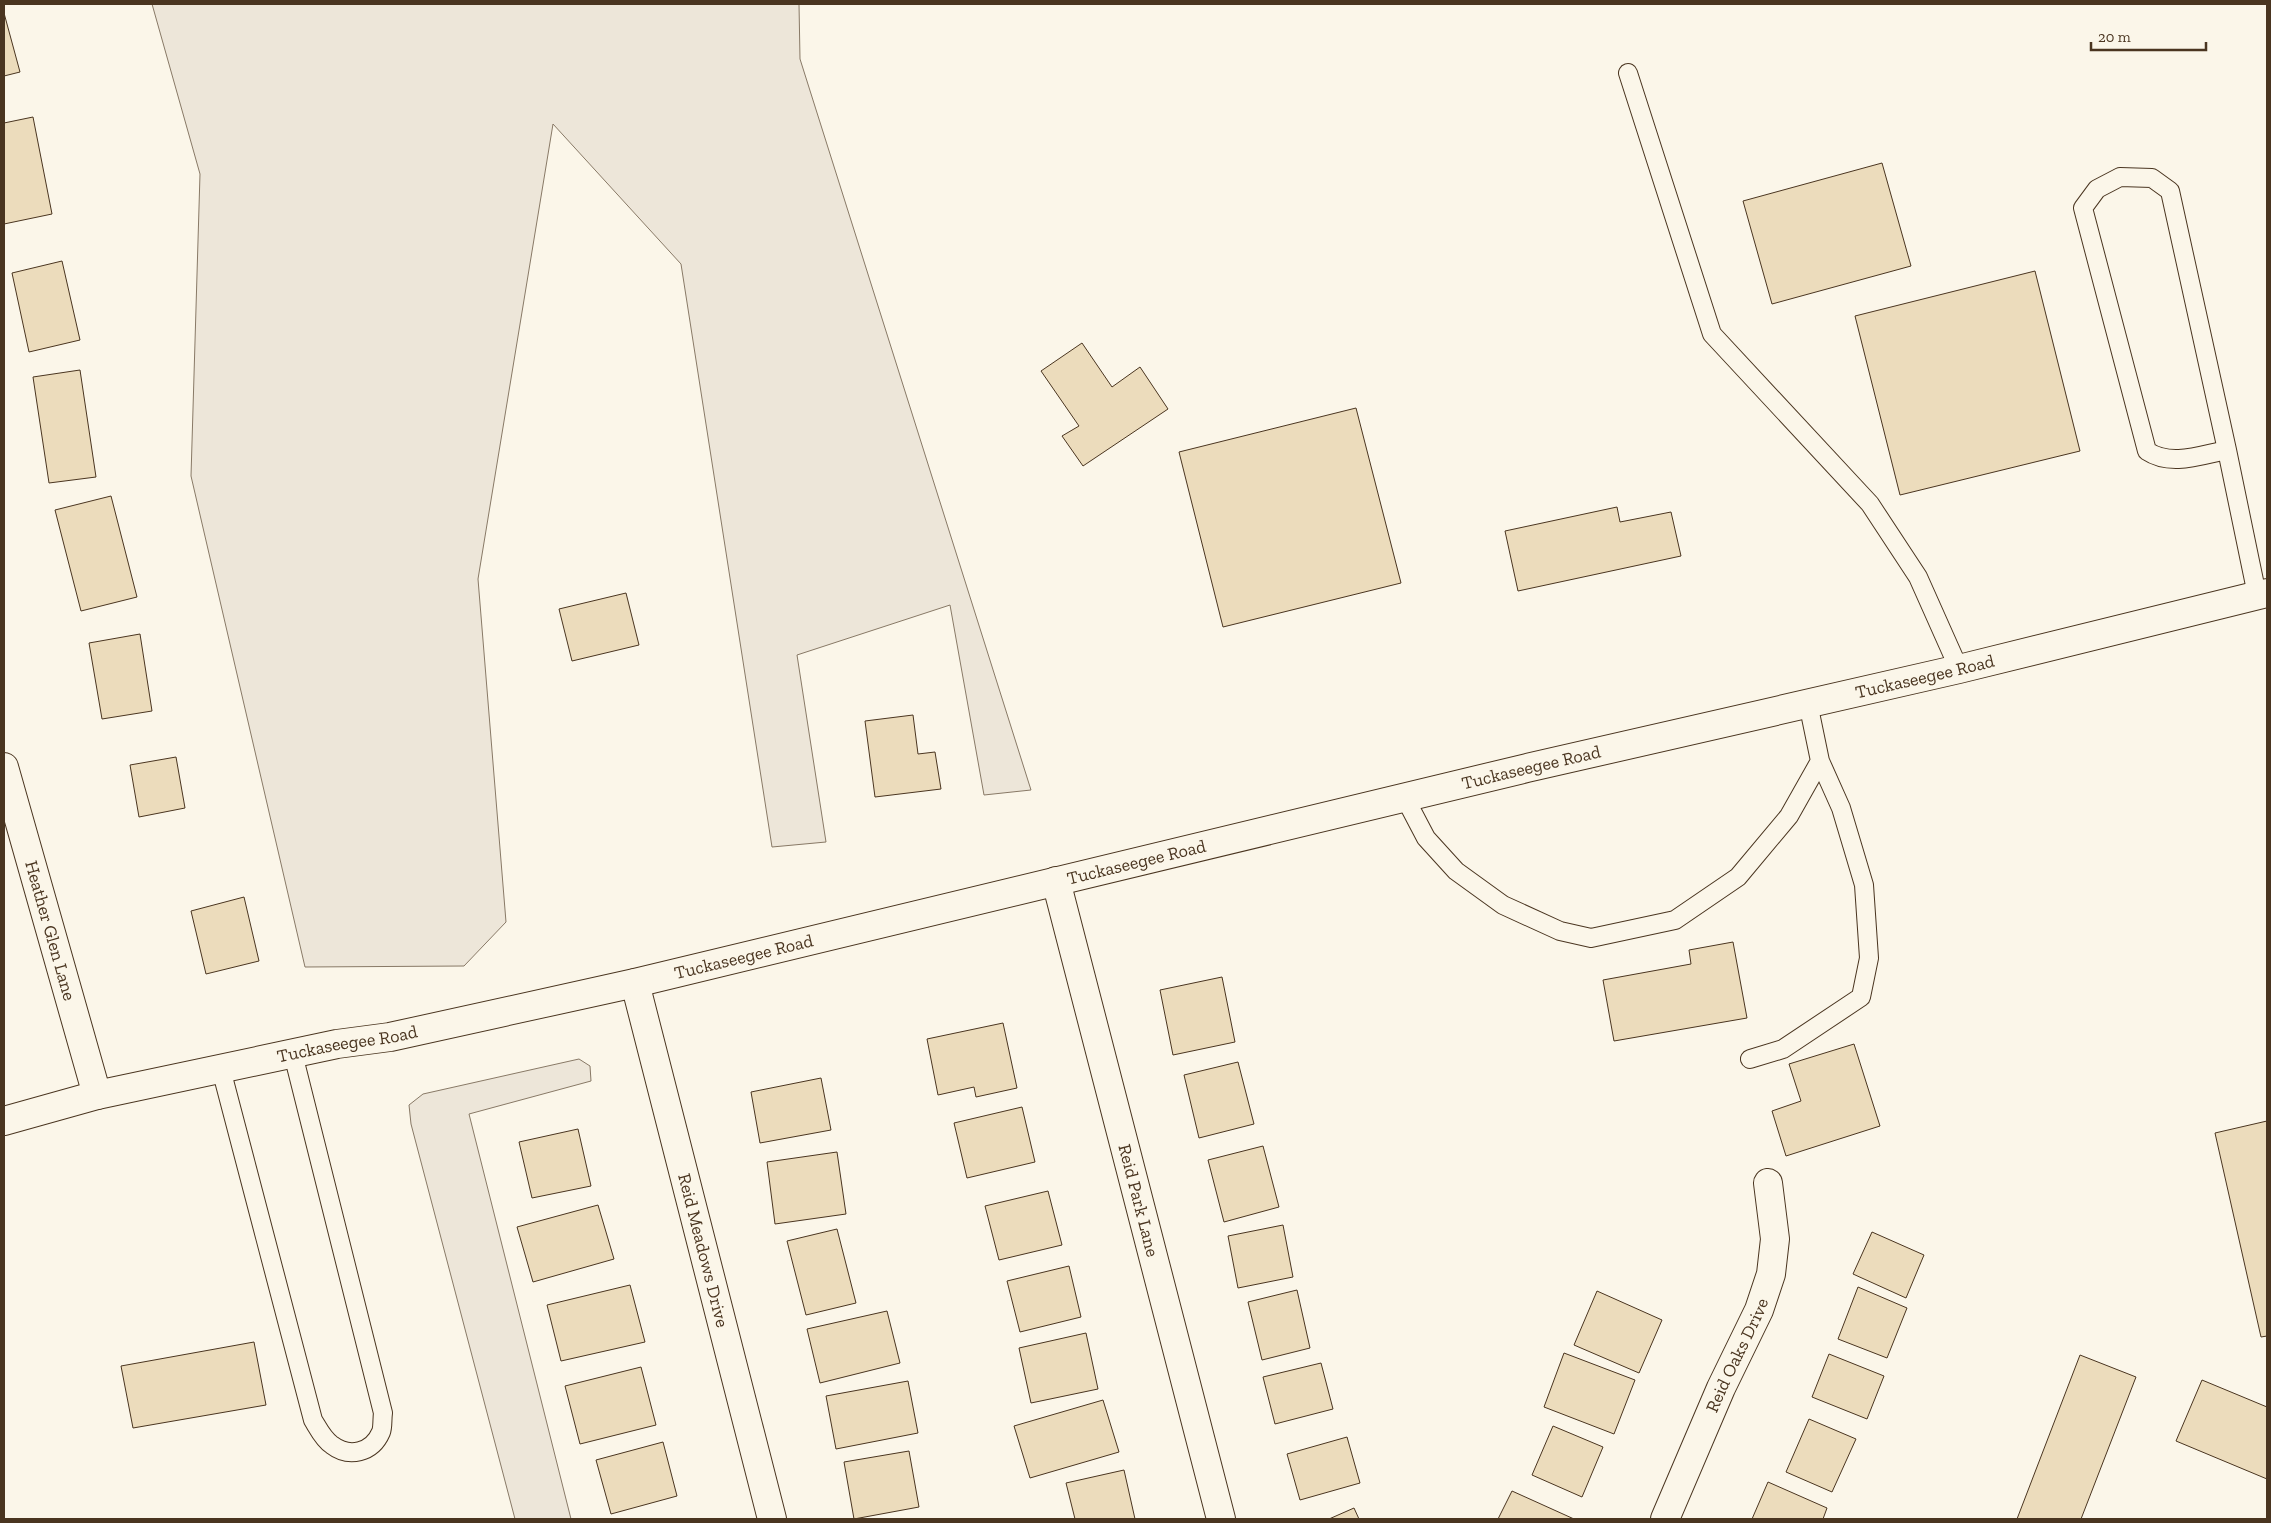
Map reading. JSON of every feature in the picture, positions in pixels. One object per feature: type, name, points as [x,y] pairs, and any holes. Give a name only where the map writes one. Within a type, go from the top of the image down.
[{"type":"street","name":"Tuckaseegee Road","points":[[4,1121],[97,1095],[336,1044],[390,1037],[635,982],[1405,798],[1959,669],[2262,594]]},
{"type":"street","name":"Heather Glen Lane","points":[[4,767],[97,1095]]},
{"type":"street","name":"Reid Park Lane","points":[[1056,881],[1221,1519]]},
{"type":"street","name":"Reid Meadows Drive","points":[[635,982],[772,1519]]},
{"type":"street","name":"Reid Oaks Drive","points":[[1665,1519],[1721,1388],[1759,1310],[1771,1274],[1775,1239],[1768,1183]]},
{"type":"lane","points":[[1628,73],[1712,334],[1870,504],[1918,577],[1959,669]]},
{"type":"lane","points":[[2227,450],[2182,459],[2159,458],[2147,451],[2083,208],[2097,189],[2120,177],[2152,178],[2170,191],[2227,450],[2262,594]]},
{"type":"lane","points":[[1750,1059],[1783,1049],[1862,997],[1870,958],[1864,885],[1842,808],[1820,761],[1808,703]]},
{"type":"lane","points":[[1405,798],[1426,838],[1456,871],[1503,905],[1560,931],[1591,938],[1675,920],[1738,877],[1789,816],[1820,761]]},
{"type":"lane","points":[[221,1069],[313,1420],[322,1435],[331,1444],[339,1449],[355,1453],[365,1450],[373,1444],[381,1431],[383,1413],[293,1054]]},
{"type":"shaded area","points":[[152,4],[799,4],[800,59],[1031,790],[984,795],[950,605],[797,655],[826,842],[772,847],[681,264],[553,124],[478,579],[506,922],[464,966],[305,967],[191,476],[200,174]]},
{"type":"shaded area","points":[[579,1059],[590,1066],[591,1081],[469,1114],[571,1519],[515,1519],[411,1124],[409,1105],[423,1094]]},
{"type":"building","points":[[4,13],[20,72],[4,76]]},
{"type":"building","points":[[33,117],[52,214],[4,224],[4,123]]},
{"type":"building","points":[[1882,163],[1911,266],[1772,304],[1743,201]]},
{"type":"building","points":[[62,261],[80,340],[29,352],[12,273]]},
{"type":"building","points":[[2035,271],[2080,451],[1900,495],[1855,316]]},
{"type":"building","points":[[1082,343],[1112,387],[1140,367],[1168,409],[1083,466],[1062,436],[1079,426],[1041,371]]},
{"type":"building","points":[[80,370],[96,477],[49,483],[33,377]]},
{"type":"building","points":[[1356,408],[1401,583],[1223,627],[1179,452]]},
{"type":"building","points":[[111,496],[137,597],[81,611],[55,510]]},
{"type":"building","points":[[1617,507],[1620,522],[1671,512],[1681,556],[1518,591],[1505,531]]},
{"type":"building","points":[[626,593],[639,645],[572,661],[559,609]]},
{"type":"building","points":[[140,634],[152,711],[102,719],[89,643]]},
{"type":"building","points":[[913,715],[918,754],[935,752],[941,789],[875,797],[865,721]]},
{"type":"building","points":[[176,757],[185,808],[139,817],[130,765]]},
{"type":"building","points":[[244,897],[259,961],[206,974],[191,911]]},
{"type":"building","points":[[1733,942],[1747,1018],[1614,1041],[1603,980],[1691,964],[1689,950]]},
{"type":"building","points":[[1222,977],[1235,1042],[1173,1055],[1160,990]]},
{"type":"building","points":[[1003,1023],[1017,1088],[976,1097],[974,1087],[938,1095],[927,1039]]},
{"type":"building","points":[[1854,1044],[1880,1126],[1786,1156],[1772,1111],[1801,1101],[1789,1064]]},
{"type":"building","points":[[1238,1062],[1254,1124],[1199,1138],[1184,1075]]},
{"type":"building","points":[[821,1078],[831,1130],[760,1143],[751,1092]]},
{"type":"building","points":[[1022,1107],[1035,1162],[967,1178],[954,1123]]},
{"type":"building","points":[[2267,1121],[2267,1336],[2261,1337],[2215,1133]]},
{"type":"building","points":[[578,1129],[591,1186],[532,1198],[519,1142]]},
{"type":"building","points":[[1263,1146],[1279,1207],[1224,1222],[1208,1160]]},
{"type":"building","points":[[837,1152],[846,1214],[775,1224],[767,1162]]},
{"type":"building","points":[[1048,1191],[1062,1245],[999,1260],[985,1206]]},
{"type":"building","points":[[598,1205],[614,1259],[533,1282],[517,1227]]},
{"type":"building","points":[[1283,1225],[1293,1277],[1238,1288],[1228,1236]]},
{"type":"building","points":[[837,1229],[856,1303],[806,1315],[787,1241]]},
{"type":"building","points":[[1872,1232],[1924,1255],[1906,1298],[1853,1274]]},
{"type":"building","points":[[1069,1266],[1081,1317],[1020,1332],[1007,1281]]},
{"type":"building","points":[[630,1285],[645,1342],[561,1361],[547,1305]]},
{"type":"building","points":[[1858,1287],[1907,1308],[1887,1358],[1838,1339]]},
{"type":"building","points":[[1297,1290],[1310,1348],[1262,1360],[1248,1302]]},
{"type":"building","points":[[1597,1291],[1662,1320],[1639,1373],[1574,1345]]},
{"type":"building","points":[[887,1311],[900,1363],[820,1383],[807,1329]]},
{"type":"building","points":[[1086,1333],[1098,1389],[1031,1403],[1019,1348]]},
{"type":"building","points":[[254,1342],[266,1405],[133,1428],[121,1366]]},
{"type":"building","points":[[1564,1353],[1635,1380],[1614,1434],[1544,1407]]},
{"type":"building","points":[[1829,1354],[1884,1376],[1867,1419],[1812,1397]]},
{"type":"building","points":[[2080,1355],[2136,1377],[2081,1519],[2017,1519]]},
{"type":"building","points":[[1321,1363],[1333,1409],[1275,1424],[1263,1377]]},
{"type":"building","points":[[641,1367],[656,1425],[580,1444],[565,1386]]},
{"type":"building","points":[[2202,1380],[2267,1407],[2267,1479],[2176,1441]]},
{"type":"building","points":[[908,1381],[918,1433],[836,1449],[826,1396]]},
{"type":"building","points":[[1103,1400],[1119,1452],[1030,1478],[1014,1426]]},
{"type":"building","points":[[1809,1419],[1856,1439],[1832,1492],[1786,1472]]},
{"type":"building","points":[[1553,1426],[1603,1447],[1582,1497],[1532,1475]]},
{"type":"building","points":[[1347,1437],[1360,1483],[1300,1500],[1287,1454]]},
{"type":"building","points":[[663,1442],[677,1496],[611,1514],[596,1460]]},
{"type":"building","points":[[909,1451],[919,1507],[854,1519],[844,1462]]},
{"type":"building","points":[[1124,1470],[1135,1519],[1075,1519],[1066,1483]]},
{"type":"building","points":[[1768,1482],[1827,1508],[1823,1519],[1752,1519]]},
{"type":"building","points":[[1512,1491],[1574,1519],[1498,1519]]},
{"type":"building","points":[[1354,1508],[1359,1519],[1329,1519]]}]
